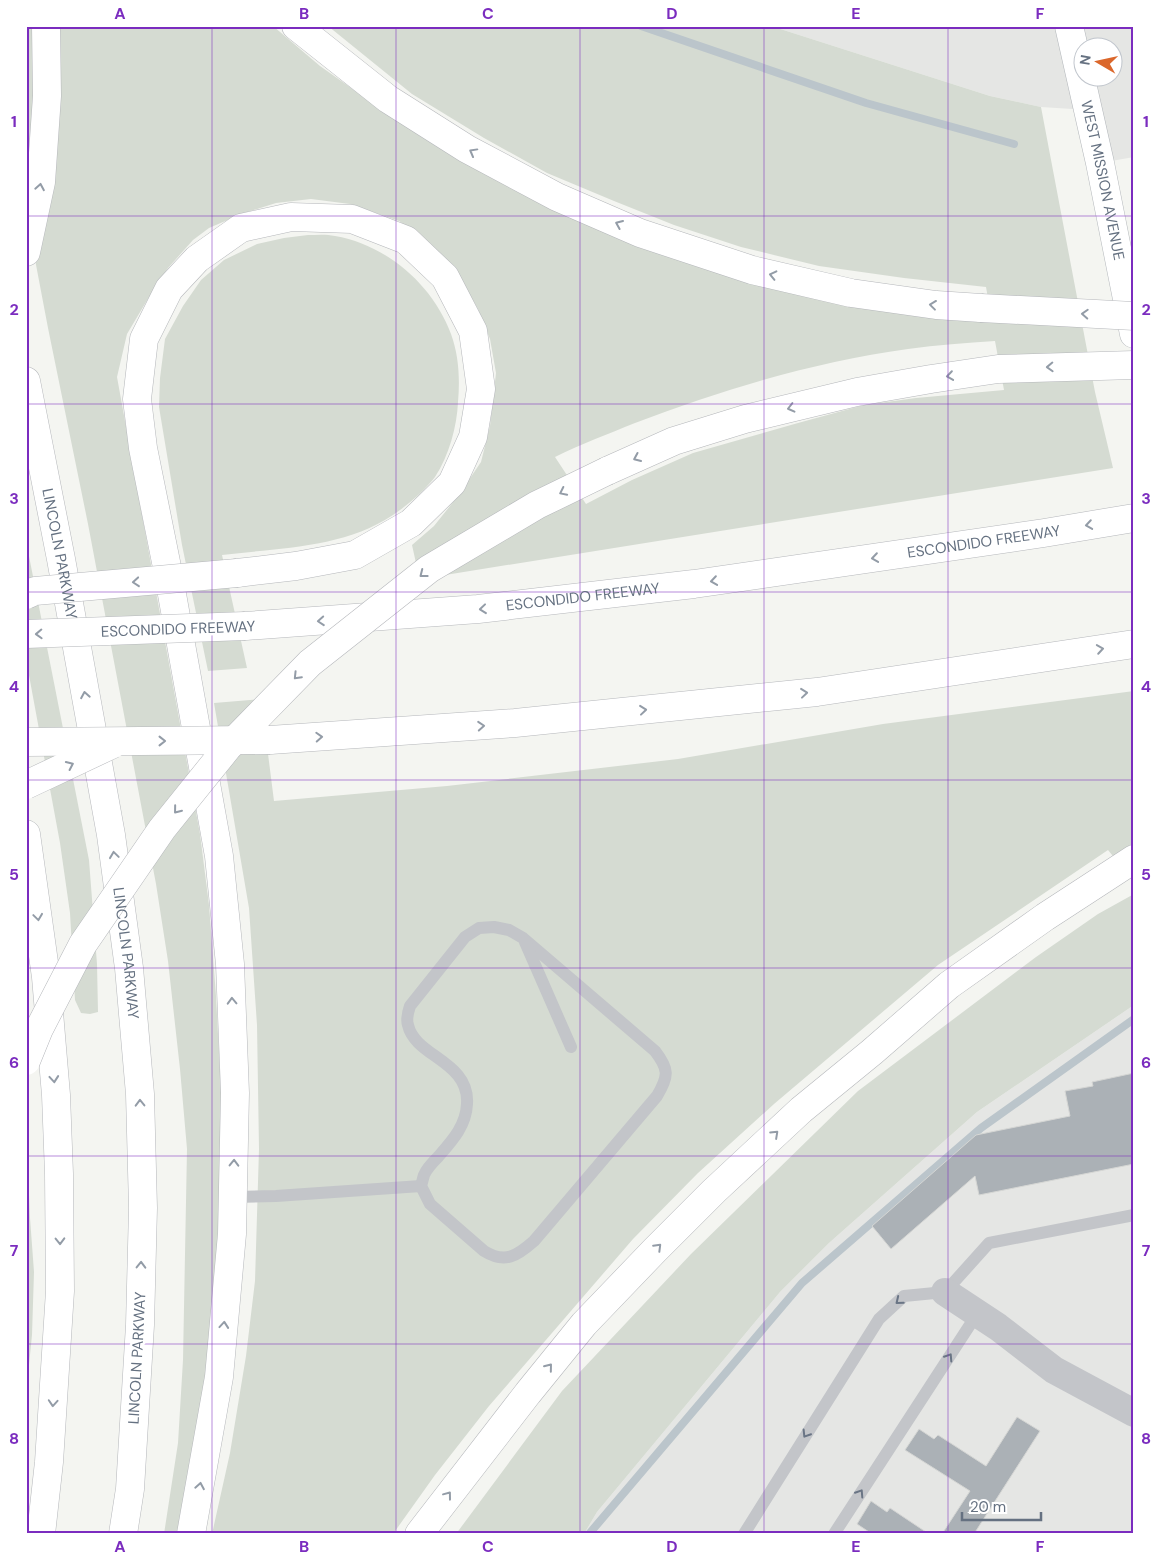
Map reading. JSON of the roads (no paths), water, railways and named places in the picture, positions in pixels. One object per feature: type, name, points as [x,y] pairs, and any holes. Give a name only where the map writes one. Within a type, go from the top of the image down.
[{"type":"main road","points":[[26,252],[41,182],[47,96],[46,26]]},
{"type":"main road","points":[[296,26],[388,99],[467,149],[557,197],[640,232],[752,270],[851,293],[936,305],[1134,316]]},
{"type":"main road","name":"WEST MISSION AVENUE","points":[[1069,26],[1100,163],[1134,334]]},
{"type":"main road","points":[[26,595],[35,591],[236,573],[296,566],[354,555],[411,524],[452,483],[473,438],[480,389],[473,331],[445,277],[406,240],[352,219],[291,217],[241,228],[197,259],[168,288],[144,339],[137,399],[143,448],[168,572],[219,856],[228,945],[236,1094],[232,1234],[219,1377],[191,1534]]},
{"type":"main road","points":[[26,1062],[39,1029],[84,944],[162,829],[228,747],[310,663],[429,569],[537,504],[674,440],[744,419],[857,392],[931,378],[998,369],[1134,365]]},
{"type":"main road","name":"LINCOLN PARKWAY","points":[[26,381],[61,559],[111,835],[130,978],[140,1094],[142,1208],[140,1325],[130,1489],[123,1534]]},
{"type":"main road","name":"ESCONDIDO FREEWAY","points":[[26,634],[246,626],[478,609],[694,584],[1134,518]]},
{"type":"main road","points":[[26,742],[270,740],[515,723],[817,692],[1134,644]]},
{"type":"main road","points":[[26,785],[120,741]]},
{"type":"main road","points":[[26,834],[46,977],[56,1095],[59,1174],[60,1291],[49,1462],[41,1534]]},
{"type":"main road","points":[[419,1534],[584,1324],[714,1191],[801,1110],[872,1052],[949,985],[1045,917],[1123,866]]},
{"type":"street","points":[[945,1292],[998,1327],[1054,1370],[1134,1413]]},
{"type":"lane","points":[[494,927],[509,930],[523,938],[655,1051],[665,1064],[666,1076],[657,1096],[534,1241],[523,1251],[512,1257],[493,1257],[484,1251],[430,1204],[421,1186],[430,1166],[462,1126],[466,1116],[467,1096],[461,1078],[417,1041],[408,1025],[407,1016],[410,1006],[464,937],[479,928],[494,927]]},
{"type":"lane","points":[[523,938],[571,1047]]},
{"type":"lane","points":[[233,1197],[276,1196],[421,1186]]},
{"type":"lane","points":[[744,1534],[879,1319],[904,1296],[945,1292],[989,1243],[1134,1215]]},
{"type":"lane","points":[[834,1534],[977,1314]]},
{"type":"waterway","points":[[641,26],[866,103],[1014,144]]},
{"type":"waterway","points":[[589,1534],[802,1283],[981,1128],[1134,1019]]}]
